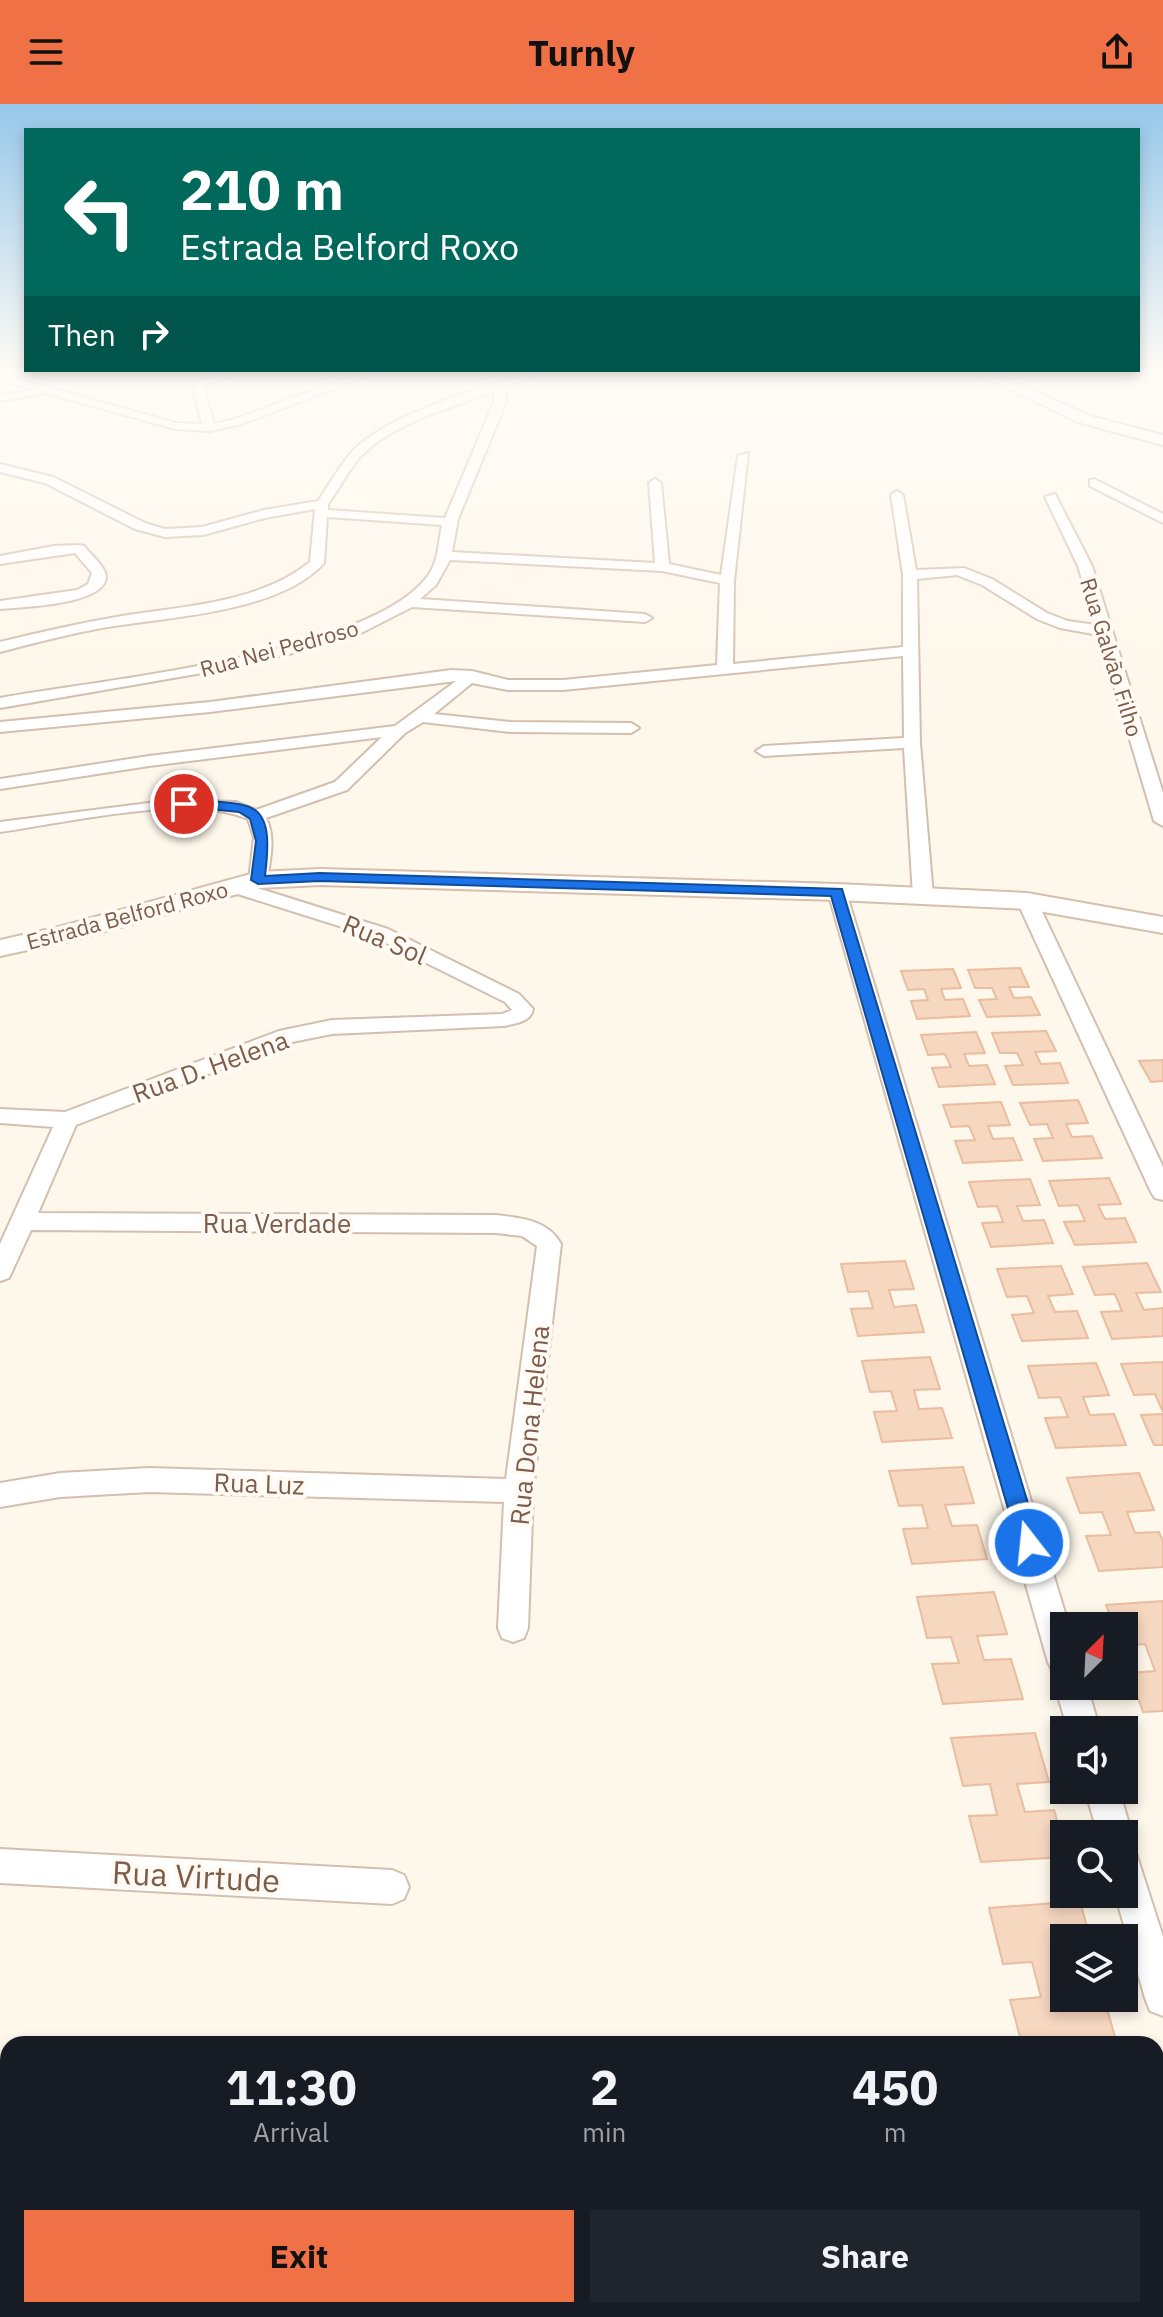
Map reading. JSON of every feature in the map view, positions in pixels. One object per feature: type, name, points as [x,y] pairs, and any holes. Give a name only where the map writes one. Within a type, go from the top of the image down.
[{"type":"street","points":[[30,475],[49,480],[140,526],[165,533],[203,531],[264,514],[321,509],[449,522]]},
{"type":"street","points":[[0,605],[79,612],[226,602],[291,583],[317,563],[321,547],[321,509],[343,475]]},
{"type":"street","name":"Rua Nei Pedroso","points":[[0,703],[249,659],[383,619],[412,603],[430,584],[445,556],[449,522],[469,475]]},
{"type":"street","points":[[725,668],[727,581],[741,475]]},
{"type":"street","points":[[655,483],[662,567]]},
{"type":"street","points":[[1094,483],[1163,519]]},
{"type":"street","points":[[897,495],[918,550],[910,575],[909,651],[923,896]]},
{"type":"street","name":"Rua Galvão Filho","points":[[1051,497],[1085,566],[1163,821]]},
{"type":"street","points":[[0,560],[54,550],[83,551],[99,573],[97,585],[80,594],[79,612]]},
{"type":"street","points":[[918,550],[987,582],[1042,616],[1065,625],[1103,631]]},
{"type":"street","points":[[445,556],[662,567],[697,572],[727,581]]},
{"type":"street","points":[[910,575],[959,571]]},
{"type":"street","points":[[412,603],[645,618]]},
{"type":"street","points":[[0,647],[79,612]]},
{"type":"street","points":[[0,727],[210,707],[409,678],[472,676],[508,685],[534,686],[612,682],[909,651]]},
{"type":"street","points":[[255,816],[341,786],[399,730],[472,676]]},
{"type":"street","points":[[420,717],[511,727],[631,728]]},
{"type":"street","points":[[0,784],[193,755],[399,730]]},
{"type":"street","points":[[764,751],[912,743]]},
{"type":"street","points":[[0,827],[184,804],[242,809],[255,816],[263,841],[245,883]]},
{"type":"street","name":"Estrada Belford Roxo","points":[[0,948],[64,934],[245,883],[320,877],[837,892],[1027,901],[1163,925]]},
{"type":"street","name":"Rua Sol","points":[[245,883],[381,933],[512,998],[523,1009],[522,1014]]},
{"type":"street","points":[[837,892],[1050,1615]]},
{"type":"street","points":[[1027,901],[1163,1192]]},
{"type":"street","name":"Rua D. Helena","points":[[67,1120],[287,1036],[332,1027],[504,1020],[522,1014]]},
{"type":"street","points":[[0,1116],[67,1120],[0,1272]]},
{"type":"street","name":"Rua Verdade","points":[[21,1221],[496,1224],[533,1229]]},
{"type":"street","name":"Rua Dona Helena","points":[[513,1628],[519,1491],[549,1244],[533,1229]]},
{"type":"street","name":"Rua Luz","points":[[0,1495],[60,1485],[149,1480],[519,1491]]},
{"type":"street","name":"Rua Virtude","points":[[0,1866],[392,1887]]},
{"type":"street","points":[[1137,1908],[1163,1998]]},
{"type":"building","points":[[1020,968],[1029,987],[1009,987],[1014,998],[1031,997],[1040,1015],[987,1017],[979,1000],[997,999],[992,988],[975,988],[968,970]]},
{"type":"building","points":[[953,969],[961,988],[941,989],[945,1000],[963,999],[970,1016],[917,1019],[911,1001],[928,1000],[924,989],[908,990],[901,971]]},
{"type":"building","points":[[1046,1031],[1056,1051],[1035,1052],[1041,1064],[1060,1063],[1068,1083],[1013,1085],[1005,1066],[1023,1065],[1017,1053],[1000,1053],[992,1033]]},
{"type":"building","points":[[976,1032],[985,1053],[964,1054],[969,1066],[987,1065],[995,1084],[939,1087],[932,1068],[951,1067],[945,1054],[928,1055],[921,1035]]},
{"type":"building","points":[[1163,1060],[1163,1081],[1151,1082],[1139,1061]]},
{"type":"building","points":[[1078,1100],[1088,1123],[1066,1124],[1072,1137],[1092,1136],[1102,1158],[1043,1161],[1034,1139],[1053,1138],[1047,1124],[1030,1125],[1020,1103]]},
{"type":"building","points":[[1001,1102],[1010,1125],[988,1126],[993,1139],[1013,1138],[1022,1160],[963,1163],[955,1141],[975,1140],[969,1126],[951,1127],[943,1105]]},
{"type":"building","points":[[1109,1178],[1121,1204],[1098,1205],[1105,1219],[1125,1218],[1136,1242],[1075,1245],[1064,1222],[1085,1221],[1078,1205],[1059,1206],[1049,1181]]},
{"type":"building","points":[[1030,1179],[1040,1205],[1017,1206],[1023,1221],[1044,1220],[1053,1243],[991,1247],[982,1223],[1003,1222],[997,1206],[978,1207],[969,1182]]},
{"type":"building","points":[[905,1261],[914,1289],[889,1290],[894,1307],[916,1305],[924,1332],[858,1336],[851,1309],[873,1308],[868,1291],[848,1292],[841,1264]]},
{"type":"building","points":[[1147,1263],[1161,1292],[1136,1293],[1144,1310],[1163,1308],[1163,1336],[1112,1339],[1101,1312],[1122,1311],[1115,1294],[1095,1295],[1083,1267]]},
{"type":"building","points":[[1061,1266],[1073,1294],[1048,1296],[1055,1312],[1077,1311],[1088,1338],[1022,1341],[1012,1315],[1034,1313],[1027,1296],[1007,1297],[997,1269]]},
{"type":"building","points":[[930,1357],[940,1389],[914,1390],[919,1409],[942,1408],[952,1438],[882,1442],[874,1412],[897,1411],[891,1391],[870,1392],[862,1361]]},
{"type":"building","points":[[1163,1362],[1163,1412],[1155,1394],[1134,1395],[1121,1364]]},
{"type":"building","points":[[1096,1363],[1109,1395],[1083,1397],[1090,1415],[1114,1414],[1126,1445],[1056,1448],[1045,1418],[1068,1417],[1060,1397],[1039,1398],[1028,1366]]},
{"type":"building","points":[[1163,1414],[1163,1445],[1154,1445],[1141,1415]]},
{"type":"building","points":[[963,1467],[974,1503],[945,1505],[952,1526],[977,1525],[987,1559],[912,1564],[903,1529],[928,1528],[922,1505],[899,1506],[889,1471]]},
{"type":"building","points":[[1139,1473],[1154,1510],[1127,1512],[1135,1533],[1159,1532],[1163,1541],[1163,1567],[1099,1571],[1086,1536],[1111,1535],[1102,1512],[1080,1513],[1067,1478]]},
{"type":"building","points":[[994,1592],[1007,1634],[977,1636],[984,1660],[1011,1659],[1023,1699],[943,1704],[932,1664],[959,1663],[951,1637],[927,1638],[917,1597]]},
{"type":"building","points":[[1163,1601],[1163,1711],[1143,1712],[1138,1698],[1138,1672],[1155,1671],[1145,1644],[1138,1645],[1138,1612],[1109,1612],[1106,1605]]},
{"type":"building","points":[[1035,1733],[1049,1782],[1017,1784],[1025,1812],[1054,1810],[1057,1820],[1050,1820],[1050,1858],[981,1862],[969,1816],[997,1815],[990,1784],[963,1786],[951,1738]]},
{"type":"building","points":[[1050,1903],[1050,1908],[1082,1908],[1086,1924],[1050,1924],[1050,2012],[1108,2012],[1115,2036],[1020,2036],[1010,2000],[1041,1997],[1032,1962],[1003,1964],[989,1908]]},
{"type":"route","points":[[184,804],[242,809],[255,816],[263,841],[258,880],[320,877],[837,892],[1029,1543]]}]
